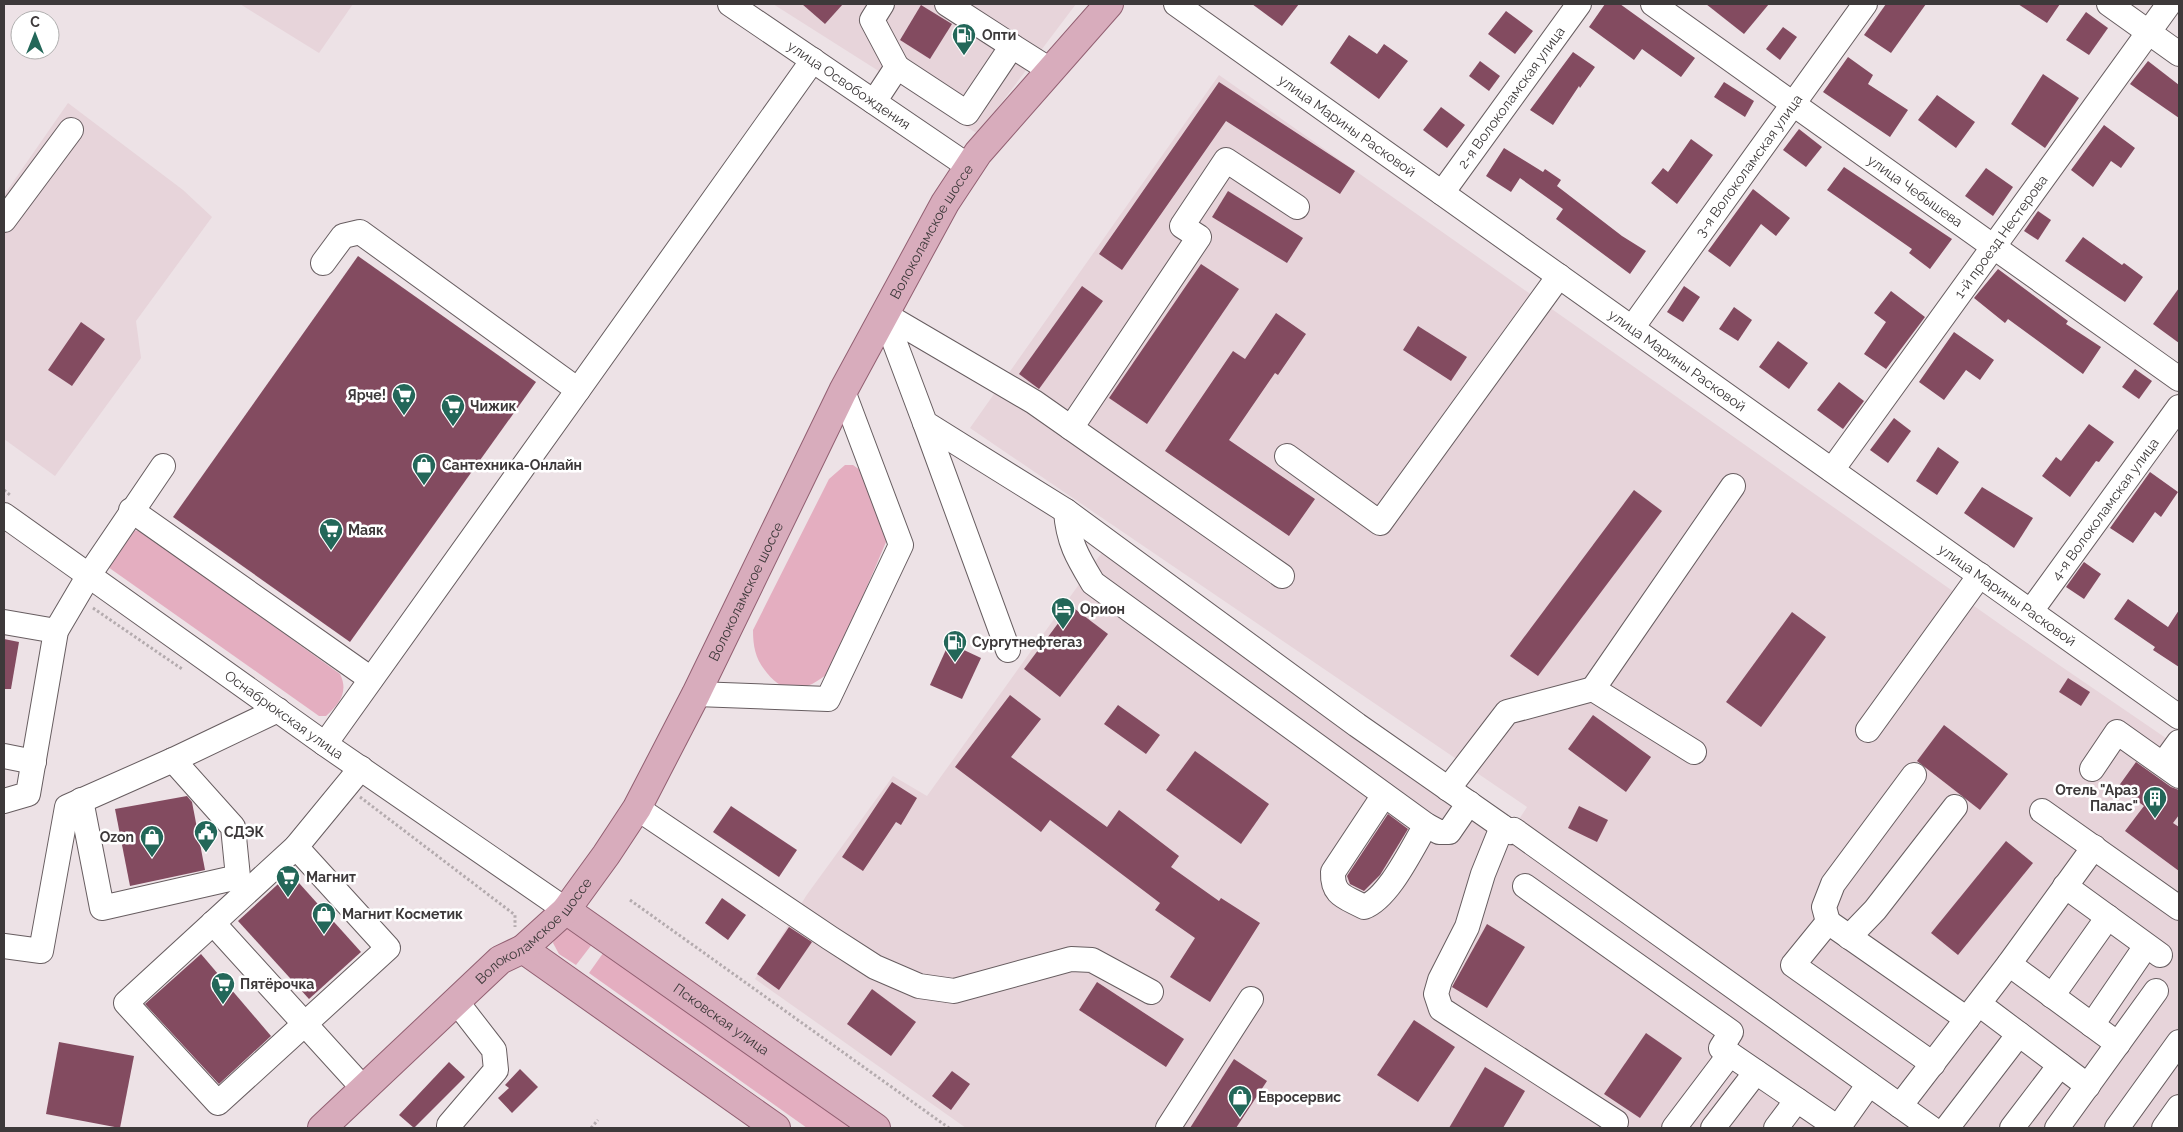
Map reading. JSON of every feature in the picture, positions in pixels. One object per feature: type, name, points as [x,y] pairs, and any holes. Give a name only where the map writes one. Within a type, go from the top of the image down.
[{"type":"main road","name":"Волоколамское шоссе","points":[[322,1128],[500,960],[519,939],[566,910],[637,808],[696,694],[843,392],[945,203],[968,166],[1109,4]]},
{"type":"main road","name":"Псковская улица","points":[[566,910],[876,1128]]},
{"type":"main road","points":[[519,939],[776,1128]]},
{"type":"street","name":"улица Освобождения","points":[[730,4],[968,166]]},
{"type":"street","points":[[882,4],[872,20],[897,67],[967,113],[1012,46]]},
{"type":"street","points":[[947,4],[1050,70]]},
{"type":"street","name":"улица Марины Расковой","points":[[1176,4],[2179,717]]},
{"type":"street","name":"2-я Волоколамская улица","points":[[1442,193],[1579,4]]},
{"type":"street","name":"улица Чебышева","points":[[1653,4],[1792,105],[1994,246],[2179,379]]},
{"type":"street","name":"3-я Волоколамская улица","points":[[1632,328],[1865,4]]},
{"type":"street","points":[[2109,4],[2179,54]]},
{"type":"street","name":"1-й проезд Нестерова","points":[[1832,470],[2169,4]]},
{"type":"street","points":[[325,744],[813,60]]},
{"type":"street","points":[[874,102],[897,67]]},
{"type":"street","points":[[4,220],[71,130]]},
{"type":"street","points":[[1071,428],[1199,237],[1182,226],[1226,160],[1297,207]]},
{"type":"street","points":[[323,263],[343,236],[360,232],[578,390]]},
{"type":"street","points":[[1287,456],[1380,523],[1559,276]]},
{"type":"street","points":[[884,314],[1008,650]]},
{"type":"street","points":[[884,314],[1034,402],[1282,576]]},
{"type":"street","points":[[696,694],[828,699],[901,545],[843,392]]},
{"type":"street","name":"4-я Волоколамская улица","points":[[2031,611],[2179,407]]},
{"type":"street","points":[[925,423],[1066,511],[1357,725],[1502,827],[1510,832],[1514,830],[1931,1128]]},
{"type":"street","points":[[4,801],[28,794],[56,631],[131,510],[163,466]]},
{"type":"street","points":[[1448,789],[1507,712],[1593,689],[1733,486]]},
{"type":"street","points":[[131,510],[371,679]]},
{"type":"street","points":[[1066,511],[1068,532],[1075,554],[1093,583],[1384,795],[1439,832],[1449,832],[1469,803]]},
{"type":"street","name":"Оснабрюкская улица","points":[[4,515],[325,744],[353,777],[566,910]]},
{"type":"street","points":[[1868,730],[1980,575]]},
{"type":"street","points":[[4,622],[56,631]]},
{"type":"street","points":[[1593,689],[1694,752]]},
{"type":"street","points":[[4,946],[41,951],[67,807],[173,760],[278,710]]},
{"type":"street","points":[[2092,769],[2117,732],[2171,770],[2179,742]]},
{"type":"street","points":[[4,756],[34,762]]},
{"type":"street","points":[[81,800],[102,908],[238,877],[233,827],[173,760]]},
{"type":"street","points":[[1914,774],[1833,884],[1824,907],[1828,922],[1849,937],[1973,1012],[2019,1034],[2088,1086]]},
{"type":"street","points":[[296,847],[388,948],[218,1103],[126,1002],[296,847],[353,777]]},
{"type":"street","points":[[1384,795],[1333,872],[1333,882],[1337,892],[1364,907],[1373,904],[1384,891],[1426,825]]},
{"type":"street","points":[[1849,937],[1875,910],[1955,807]]},
{"type":"street","points":[[637,808],[875,967],[918,986],[954,990],[1071,959],[1092,960],[1151,992]]},
{"type":"street","points":[[2042,811],[2179,908]]},
{"type":"street","points":[[1502,827],[1483,874],[1467,927],[1440,980],[1436,994],[1441,1009],[1616,1122]]},
{"type":"street","points":[[1900,1106],[2009,964],[2094,847]]},
{"type":"street","points":[[1525,886],[1731,1032],[1721,1048],[1838,1128],[1869,1084]]},
{"type":"street","points":[[2065,886],[2153,950],[2092,1025]]},
{"type":"street","points":[[2052,996],[2108,917]]},
{"type":"street","points":[[1828,922],[1793,965],[1933,1064]]},
{"type":"street","points":[[213,923],[363,1088]]},
{"type":"street","points":[[2009,964],[2118,1044]]},
{"type":"street","points":[[2058,1128],[2156,990]]},
{"type":"street","points":[[1168,1128],[1251,999]]},
{"type":"street","points":[[449,1128],[496,1070],[494,1050],[456,1001]]},
{"type":"street","points":[[1947,1128],[2019,1034]]},
{"type":"street","points":[[2117,1128],[2179,1042]]},
{"type":"street","points":[[1674,1128],[1730,1054]]},
{"type":"street","points":[[2012,1128],[2060,1065]]},
{"type":"street","points":[[1713,1128],[1756,1072]]},
{"type":"street","points":[[1776,1128],[1797,1100]]},
{"type":"street","points":[[2164,1128],[2179,1107]]},
{"type":"path","points":[[76,596],[191,675]]},
{"type":"path","points":[[353,777],[514,915],[519,939]]},
{"type":"path","points":[[630,900],[949,1128]]},
{"type":"path","points":[[591,1128],[598,1120]]},
{"type":"shaded area","points":[[240,4],[353,4],[319,53]]},
{"type":"shaded area","points":[[773,4],[1076,4],[978,134]]},
{"type":"shaded area","points":[[1219,75],[2011,632],[2179,747],[2179,1128],[966,1128],[755,979],[806,896],[893,776],[927,796],[1103,551],[1505,841],[1527,807],[970,428]]},
{"type":"shaded area","points":[[68,103],[183,190],[212,217],[136,321],[141,358],[55,476],[4,439],[4,195]]},
{"type":"shaded area","points":[[845,465],[853,465],[860,470],[884,516],[886,542],[831,671],[815,683],[791,689],[775,681],[763,668],[756,653],[753,630],[829,479]]},
{"type":"shaded area","points":[[131,530],[142,531],[340,674],[343,680],[343,692],[335,707],[326,716],[319,716],[108,567]]},
{"type":"shaded area","points":[[566,929],[574,929],[593,943],[576,965],[559,954],[553,943],[556,935]]},
{"type":"shaded area","points":[[606,949],[856,1128],[807,1128],[589,973]]},
{"type":"building","points":[[802,4],[843,4],[825,24]]},
{"type":"building","points":[[1252,4],[1299,4],[1282,26]]},
{"type":"building","points":[[1605,4],[1620,4],[1695,58],[1681,77],[1642,49],[1634,60],[1589,27]]},
{"type":"building","points":[[1706,4],[1769,4],[1744,34]]},
{"type":"building","points":[[1886,4],[1926,4],[1891,53],[1864,35]]},
{"type":"building","points":[[2018,4],[2060,4],[2047,23]]},
{"type":"building","points":[[921,5],[952,24],[930,59],[900,40]]},
{"type":"building","points":[[1506,11],[1533,31],[1515,54],[1488,34]]},
{"type":"building","points":[[2086,12],[2108,28],[2089,55],[2066,40]]},
{"type":"building","points":[[1783,27],[1797,37],[1780,60],[1766,49]]},
{"type":"building","points":[[1349,35],[1377,54],[1384,44],[1408,61],[1379,99],[1330,63]]},
{"type":"building","points":[[1573,52],[1595,67],[1580,88],[1579,86],[1553,125],[1530,110]]},
{"type":"building","points":[[1848,57],[1873,75],[1868,84],[1908,110],[1890,137],[1823,92]]},
{"type":"building","points":[[1480,61],[1500,76],[1489,91],[1469,76]]},
{"type":"building","points":[[2148,61],[2179,85],[2179,118],[2130,84]]},
{"type":"building","points":[[2043,74],[2079,98],[2045,148],[2011,124]]},
{"type":"building","points":[[1219,82],[1355,171],[1340,194],[1226,121],[1122,270],[1099,254]]},
{"type":"building","points":[[1724,82],[1754,101],[1745,117],[1714,97]]},
{"type":"building","points":[[1937,95],[1975,122],[1956,148],[1918,120]]},
{"type":"building","points":[[1441,107],[1465,125],[1447,148],[1423,130]]},
{"type":"building","points":[[2104,125],[2135,148],[2121,168],[2111,161],[2093,187],[2071,170]]},
{"type":"building","points":[[1799,129],[1822,147],[1806,167],[1783,150]]},
{"type":"building","points":[[1691,139],[1713,155],[1677,204],[1651,183],[1663,168],[1668,172]]},
{"type":"building","points":[[1504,148],[1543,172],[1545,169],[1561,180],[1557,186],[1622,236],[1646,251],[1630,274],[1556,219],[1563,209],[1520,178],[1511,192],[1486,176]]},
{"type":"building","points":[[1844,167],[1952,239],[1930,269],[1909,253],[1912,249],[1827,190]]},
{"type":"building","points":[[1986,168],[2013,187],[1993,216],[1965,196]]},
{"type":"building","points":[[1753,189],[1790,218],[1776,236],[1761,224],[1730,267],[1708,251]]},
{"type":"building","points":[[1228,191],[1303,238],[1287,263],[1212,217]]},
{"type":"building","points":[[2038,211],[2051,220],[2038,240],[2024,231]]},
{"type":"building","points":[[2083,237],[2122,265],[2124,263],[2143,277],[2125,302],[2065,261]]},
{"type":"building","points":[[358,256],[536,382],[350,642],[173,517]]},
{"type":"building","points":[[1201,264],[1239,289],[1147,424],[1109,398]]},
{"type":"building","points":[[1998,269],[2068,321],[2066,324],[2101,347],[2083,374],[2008,319],[2005,323],[1974,298]]},
{"type":"building","points":[[1082,286],[1103,301],[1039,389],[1019,374]]},
{"type":"building","points":[[1684,286],[1700,297],[1683,322],[1667,312]]},
{"type":"building","points":[[2179,288],[2179,343],[2153,324]]},
{"type":"building","points":[[1891,291],[1925,317],[1886,369],[1864,354],[1886,322],[1874,313]]},
{"type":"building","points":[[1734,307],[1752,320],[1738,341],[1719,329]]},
{"type":"building","points":[[1276,313],[1306,334],[1278,375],[1275,373],[1229,440],[1315,499],[1289,536],[1165,451],[1233,351],[1245,359]]},
{"type":"building","points":[[81,322],[105,339],[72,386],[48,370]]},
{"type":"building","points":[[1418,326],[1467,357],[1451,381],[1403,350]]},
{"type":"building","points":[[1954,332],[1994,360],[1980,380],[1966,370],[1944,400],[1919,382]]},
{"type":"building","points":[[1778,341],[1808,363],[1789,389],[1759,367]]},
{"type":"building","points":[[2135,369],[2152,381],[2139,399],[2122,387]]},
{"type":"building","points":[[1839,382],[1864,401],[1843,429],[1817,410]]},
{"type":"building","points":[[1894,418],[1911,431],[1888,463],[1870,450]]},
{"type":"building","points":[[2089,424],[2114,442],[2099,462],[2096,461],[2070,497],[2042,476],[2056,457],[2061,461]]},
{"type":"building","points":[[1938,447],[1959,462],[1937,495],[1916,481]]},
{"type":"building","points":[[2150,472],[2178,492],[2161,517],[2155,512],[2133,543],[2110,528]]},
{"type":"building","points":[[1982,487],[2033,518],[2014,548],[1964,513]]},
{"type":"building","points":[[1634,490],[1662,511],[1538,676],[1510,656]]},
{"type":"building","points":[[2084,562],[2101,574],[2084,599],[2066,587]]},
{"type":"building","points":[[2128,599],[2168,627],[2179,610],[2179,667],[2153,650],[2155,647],[2114,619]]},
{"type":"building","points":[[1071,606],[1108,634],[1060,697],[1024,669]]},
{"type":"building","points":[[1792,612],[1826,637],[1761,727],[1726,702]]},
{"type":"building","points":[[4,639],[19,642],[11,689],[4,689]]},
{"type":"building","points":[[949,643],[981,658],[962,699],[930,685]]},
{"type":"building","points":[[2068,678],[2090,692],[2081,706],[2059,692]]},
{"type":"building","points":[[1010,695],[1041,719],[1011,757],[1107,827],[1119,810],[1179,856],[1171,867],[1219,901],[1221,898],[1260,923],[1210,1002],[1170,977],[1195,938],[1155,910],[1160,903],[1050,820],[1041,832],[955,767]]},
{"type":"building","points":[[1118,705],[1160,735],[1146,754],[1104,724]]},
{"type":"building","points":[[1593,715],[1651,757],[1626,792],[1568,749]]},
{"type":"building","points":[[1944,725],[2008,774],[1980,810],[1917,761]]},
{"type":"building","points":[[1195,751],[1269,804],[1241,844],[1166,790]]},
{"type":"building","name":"Отель \"Араз Палас\"","points":[[2136,762],[2171,787],[2179,790],[2179,815],[2173,823],[2179,827],[2179,871],[2125,831],[2144,806],[2118,787]]},
{"type":"building","points":[[892,782],[917,798],[901,825],[896,822],[863,871],[842,857]]},
{"type":"building","points":[[187,796],[192,802],[205,870],[130,886],[115,809]]},
{"type":"building","points":[[731,806],[797,850],[779,877],[713,832]]},
{"type":"building","points":[[1579,806],[1608,820],[1597,842],[1568,828]]},
{"type":"building","points":[[1388,814],[1408,829],[1380,875],[1364,891],[1350,884],[1347,876]]},
{"type":"building","points":[[2006,841],[2033,863],[1958,955],[1931,933]]},
{"type":"building","points":[[290,873],[361,952],[309,999],[238,921]]},
{"type":"building","points":[[722,898],[746,915],[728,940],[705,923]]},
{"type":"building","points":[[1487,924],[1525,947],[1487,1008],[1452,987]]},
{"type":"building","points":[[789,927],[812,942],[779,990],[757,974]]},
{"type":"building","points":[[201,954],[271,1036],[219,1084],[145,1004]]},
{"type":"building","points":[[1097,982],[1184,1039],[1166,1067],[1079,1010]]},
{"type":"building","points":[[872,989],[916,1022],[891,1056],[847,1024]]},
{"type":"building","points":[[1414,1020],[1455,1047],[1418,1102],[1377,1075]]},
{"type":"building","points":[[1646,1033],[1682,1058],[1640,1118],[1604,1094]]},
{"type":"building","points":[[59,1042],[134,1056],[120,1128],[46,1114]]},
{"type":"building","points":[[1234,1059],[1267,1081],[1236,1128],[1190,1128]]},
{"type":"building","points":[[449,1062],[465,1077],[414,1128],[399,1115]]},
{"type":"building","points":[[1485,1067],[1525,1091],[1503,1128],[1449,1128]]},
{"type":"building","points":[[520,1069],[538,1087],[512,1113],[498,1098],[509,1088],[505,1085]]},
{"type":"building","points":[[952,1071],[970,1084],[951,1110],[932,1096]]},
{"type":"place","name":"Опти","points":[[964,56]]},
{"type":"place","name":"Ярче!","points":[[404,416]]},
{"type":"place","name":"Чижик","points":[[453,427]]},
{"type":"place","name":"Сантехника-Онлайн","points":[[424,486]]},
{"type":"place","name":"Маяк","points":[[331,551]]},
{"type":"place","name":"Орион","points":[[1063,630]]},
{"type":"place","name":"Сургутнефтегаз","points":[[955,663]]},
{"type":"place","name":"Отель \"Араз Палас\"","points":[[2155,819]]},
{"type":"place","name":"СДЭК","points":[[206,853]]},
{"type":"place","name":"Ozon","points":[[152,858]]},
{"type":"place","name":"Магнит","points":[[288,898]]},
{"type":"place","name":"Магнит Косметик","points":[[324,935]]},
{"type":"place","name":"Пятёрочка","points":[[223,1005]]},
{"type":"place","name":"Евросервис","points":[[1240,1118]]}]
